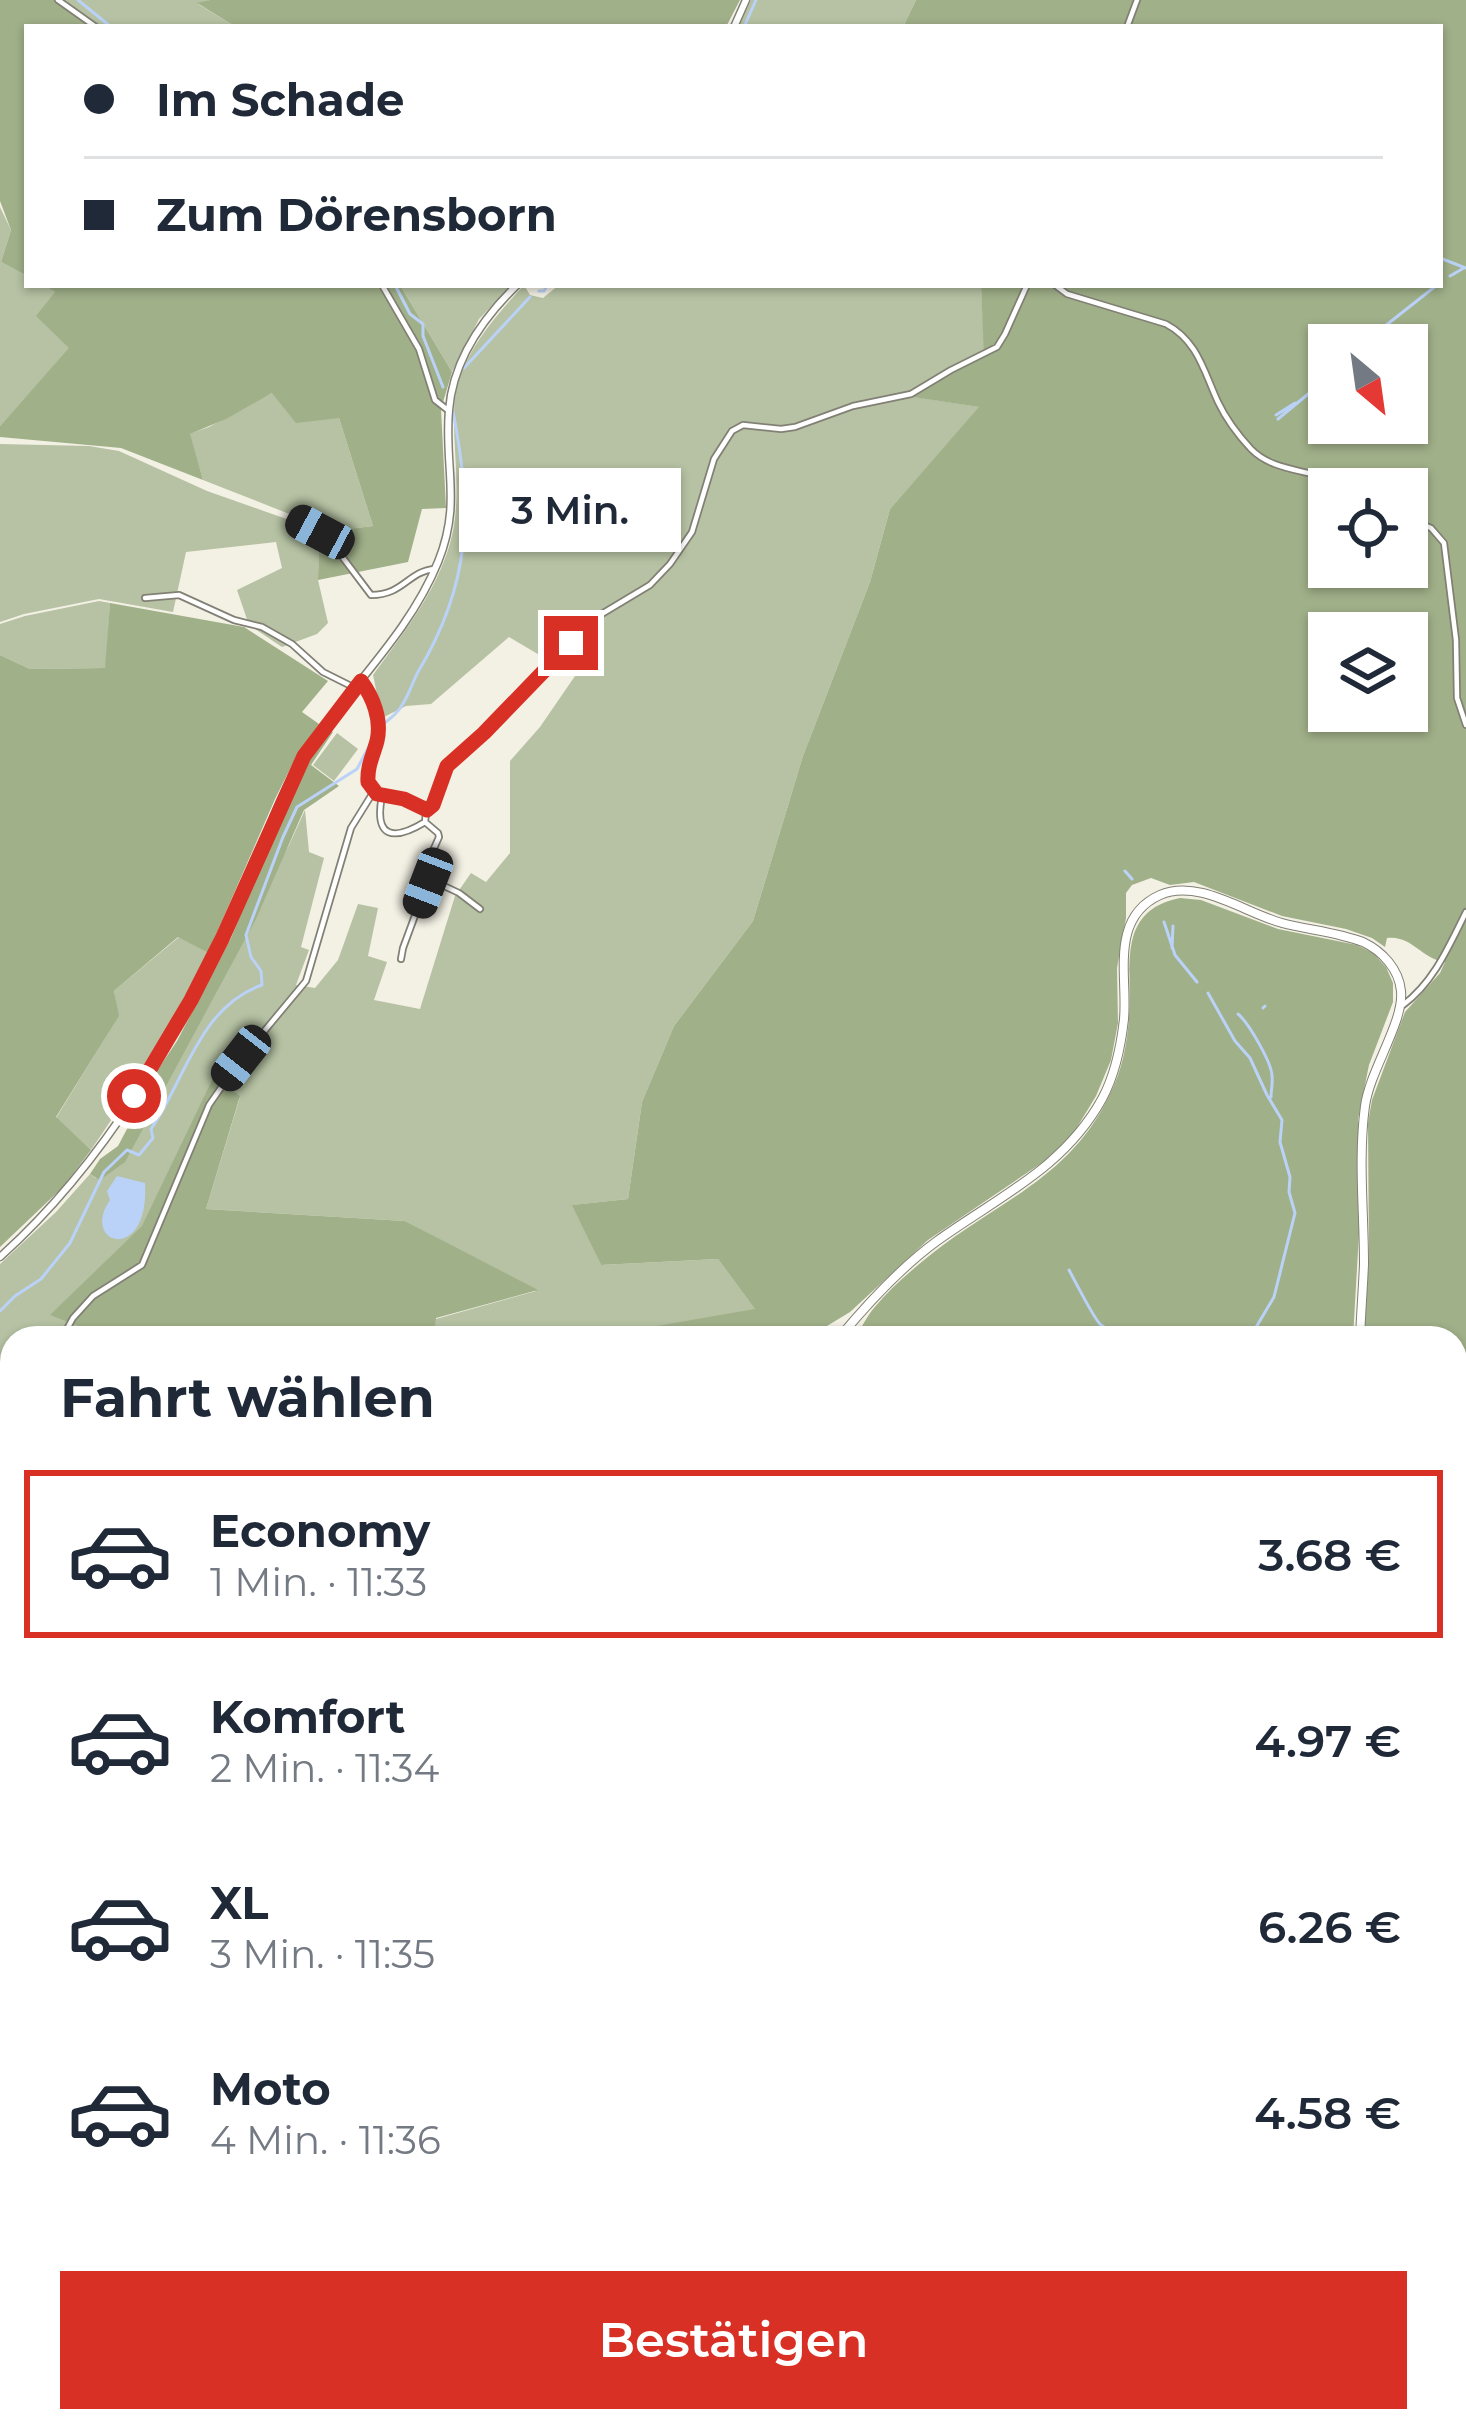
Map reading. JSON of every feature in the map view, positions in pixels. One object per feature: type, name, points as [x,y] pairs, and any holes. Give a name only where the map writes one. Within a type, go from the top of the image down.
[{"type":"main road","points":[[850,1326],[935,1243],[1053,1162],[1082,1129],[1104,1095],[1121,1039],[1127,932],[1140,910],[1161,894],[1185,891],[1375,947],[1398,978],[1398,1008],[1373,1072],[1364,1111],[1361,1326]]},
{"type":"street","points":[[58,0],[92,24]]},
{"type":"street","points":[[384,288],[419,349],[435,400],[449,412]]},
{"type":"street","points":[[0,1257],[62,1196],[134,1096],[222,939],[297,768],[412,612],[435,569],[452,501],[449,412],[455,377],[485,319],[514,288]]},
{"type":"street","points":[[425,822],[447,766],[592,622],[650,585],[682,548],[695,524],[714,459],[732,431],[748,425],[795,428],[853,406],[922,389],[997,346],[1026,288]]},
{"type":"street","points":[[1058,288],[1178,330],[1197,352],[1230,422],[1254,452],[1308,472]]},
{"type":"street","points":[[296,520],[328,538],[371,595],[393,592],[421,571],[435,569]]},
{"type":"street","points":[[1428,527],[1444,543],[1456,640],[1457,698],[1466,724]]},
{"type":"street","points":[[145,598],[179,595],[262,627],[292,644],[323,672],[358,684],[373,699],[378,718],[368,782],[382,796],[404,799],[427,810]]},
{"type":"street","points":[[69,1326],[93,1297],[142,1265],[209,1105],[241,1058],[306,981],[351,828],[374,791]]},
{"type":"street","points":[[382,796],[378,819],[386,830],[402,834],[425,822]]},
{"type":"street","points":[[401,959],[439,835],[425,822]]},
{"type":"street","points":[[427,878],[480,909]]},
{"type":"street","points":[[1398,1008],[1426,984],[1466,912]]},
{"type":"green space","points":[[0,0],[56,0],[86,24],[24,24],[24,274],[1,262],[11,230],[0,201]]},
{"type":"green space","points":[[56,0],[210,0],[198,4],[231,24],[86,24]]},
{"type":"green space","points":[[740,0],[728,24],[231,24],[197,3]]},
{"type":"green space","points":[[751,0],[916,0],[904,24],[739,24]]},
{"type":"green space","points":[[916,0],[1466,0],[1466,1326],[1365,1326],[1372,1100],[1405,1012],[1445,962],[1396,938],[1387,938],[1385,947],[1346,929],[1282,916],[1194,882],[1170,885],[1151,878],[1132,885],[1126,893],[1117,968],[1118,1023],[1111,1060],[1073,1134],[1049,1158],[928,1240],[850,1312],[827,1326],[657,1326],[755,1309],[718,1259],[601,1265],[572,1205],[628,1199],[642,1102],[674,1026],[753,921],[803,756],[870,582],[890,509],[979,407],[913,397],[984,355],[981,288],[1443,288],[1443,24],[904,24]]},
{"type":"green space","points":[[0,207],[11,230],[1,262],[24,274],[24,288],[55,292],[70,348],[0,426]]},
{"type":"green space","points":[[48,288],[402,288],[452,372],[441,409],[446,508],[422,509],[408,562],[318,580],[319,535],[373,526],[339,418],[296,423],[272,393],[190,434],[203,480],[121,448],[0,437],[0,426],[69,348],[36,316],[55,292]]},
{"type":"green space","points":[[402,288],[509,288],[479,319],[452,372]]},
{"type":"green space","points":[[521,288],[543,298],[555,288],[981,288],[985,355],[915,397],[980,407],[890,509],[870,582],[803,756],[753,921],[674,1026],[642,1102],[628,1199],[573,1205],[601,1265],[718,1259],[756,1310],[659,1326],[436,1326],[436,1319],[536,1291],[405,1221],[206,1209],[240,1097],[143,1248],[51,1315],[78,1326],[0,1326],[0,1264],[90,1174],[96,1178],[116,1158],[305,810],[309,852],[324,858],[301,947],[309,950],[296,985],[315,988],[338,960],[358,904],[378,908],[368,956],[387,962],[374,1000],[420,1009],[455,896],[471,873],[486,882],[510,853],[510,761],[575,676],[509,637],[431,704],[406,706],[382,718],[373,675],[421,607],[448,551],[457,486],[456,393],[468,358]]},
{"type":"green space","points":[[272,393],[339,418],[373,526],[324,532],[203,480],[189,434]]},
{"type":"green space","points":[[0,444],[119,451],[319,535],[318,580],[328,623],[317,634],[282,647],[249,625],[237,590],[282,568],[276,542],[186,552],[173,612],[99,599],[0,622]]},
{"type":"green space","points":[[99,601],[110,603],[106,668],[30,669],[0,655],[0,624]]},
{"type":"green space","points":[[110,603],[244,627],[328,681],[302,712],[319,724],[275,799],[208,953],[178,937],[114,991],[119,1016],[56,1117],[91,1150],[63,1187],[0,1247],[0,655],[30,669],[105,668]]},
{"type":"green space","points":[[328,729],[333,732],[311,765],[339,786],[304,810],[256,919],[125,1162],[100,1180],[90,1174],[118,1146],[143,1092],[177,1041],[231,938],[292,788]]},
{"type":"green space","points":[[337,733],[358,749],[334,781],[313,765]]},
{"type":"green space","points":[[1180,898],[1201,900],[1278,929],[1357,945],[1386,967],[1393,983],[1393,1002],[1369,1065],[1358,1119],[1354,1326],[861,1326],[902,1278],[1032,1185],[1093,1124],[1114,1087],[1123,1058],[1136,928],[1159,905]]},
{"type":"green space","points":[[179,937],[208,953],[155,1055],[91,1150],[56,1118],[118,1017],[114,991]]},
{"type":"green space","points":[[214,1076],[240,1096],[206,1209],[405,1221],[538,1290],[436,1318],[436,1326],[77,1326],[50,1315],[142,1226]]},
{"type":"water","points":[[117,1176],[145,1183],[144,1209],[137,1227],[118,1239],[103,1228],[110,1200],[107,1191]]},
{"type":"waterway","points":[[78,0],[107,24]]},
{"type":"waterway","points":[[745,24],[756,0]]},
{"type":"waterway","points":[[1443,259],[1466,268]]},
{"type":"waterway","points":[[1450,276],[1464,268]]},
{"type":"waterway","points":[[397,288],[410,314],[423,324],[423,336],[443,387]]},
{"type":"waterway","points":[[539,291],[546,288]]},
{"type":"waterway","points":[[1388,324],[1433,288]]},
{"type":"waterway","points":[[464,368],[530,297]]},
{"type":"waterway","points":[[1278,419],[1308,394]]},
{"type":"waterway","points":[[1276,415],[1295,403]]},
{"type":"waterway","points":[[0,1311],[41,1279],[70,1243],[104,1172],[127,1150],[139,1155],[153,1138],[151,1129],[196,1046],[223,1009],[262,985],[246,935],[297,807],[357,769],[374,731],[403,704],[449,607],[458,576],[465,514],[453,411]]},
{"type":"waterway","points":[[1125,871],[1132,879]]},
{"type":"waterway","points":[[1164,922],[1175,955],[1197,982]]},
{"type":"waterway","points":[[1172,948],[1173,926]]},
{"type":"waterway","points":[[1208,993],[1282,1120],[1280,1142],[1295,1213],[1274,1297],[1257,1326]]},
{"type":"waterway","points":[[1238,1014],[1268,1062],[1271,1097]]},
{"type":"waterway","points":[[1069,1270],[1103,1326]]},
{"type":"route","points":[[134,1096],[222,939],[304,756],[361,681],[378,718],[368,782],[377,794],[427,810],[447,766],[571,643]]}]
